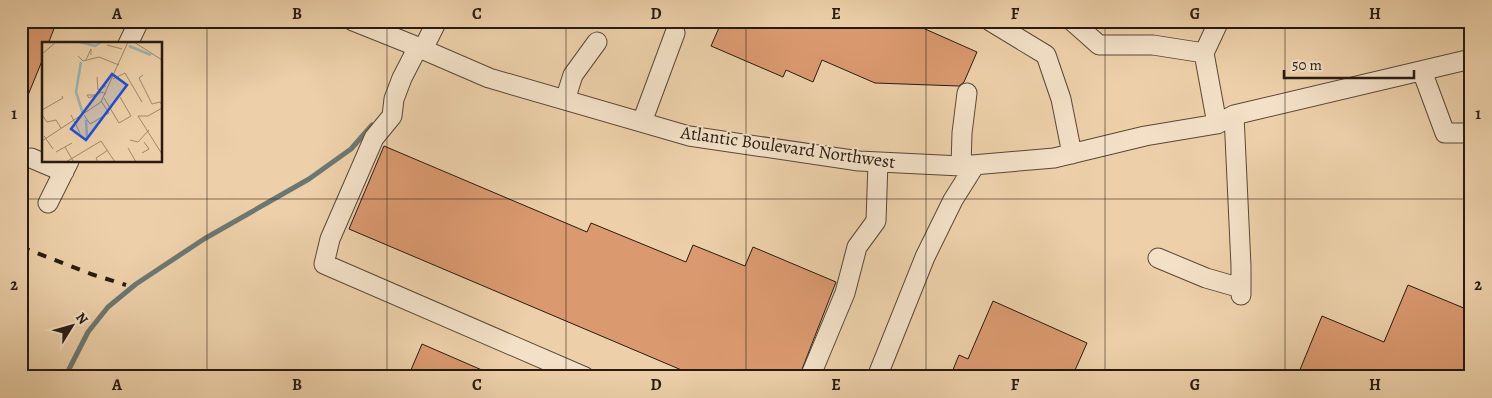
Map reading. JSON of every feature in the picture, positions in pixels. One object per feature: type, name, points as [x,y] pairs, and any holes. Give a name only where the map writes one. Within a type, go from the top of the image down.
[{"type":"street","points":[[129,42],[139,21]]},
{"type":"street","name":"Atlantic Boulevard Northwest","points":[[352,21],[416,46],[489,78],[689,136],[860,161],[968,166],[1054,158],[1145,136],[1217,124],[1234,115],[1471,59]]},
{"type":"street","points":[[437,21],[416,46],[394,99],[392,116],[374,138],[330,238],[324,264],[585,377]]},
{"type":"street","points":[[990,21],[1046,55],[1061,99],[1072,154]]},
{"type":"street","points":[[1072,21],[1099,45],[1153,45],[1204,52]]},
{"type":"street","points":[[1217,124],[1204,52],[1219,21]]},
{"type":"street","points":[[642,122],[675,33]]},
{"type":"street","points":[[566,100],[573,75],[597,42]]},
{"type":"street","points":[[1422,71],[1445,133],[1471,133]]},
{"type":"street","points":[[877,377],[925,257],[968,166],[962,132],[967,93]]},
{"type":"street","points":[[1158,258],[1241,291],[1234,115]]},
{"type":"street","points":[[31,158],[42,161]]},
{"type":"street","points":[[47,162],[66,167],[48,203]]},
{"type":"street","points":[[810,377],[844,294],[857,248],[876,221],[878,162]]},
{"type":"building","points":[[21,21],[57,21],[49,42],[42,42],[42,61],[22,110]]},
{"type":"building","points":[[722,21],[907,21],[977,52],[964,82],[959,86],[875,83],[822,60],[813,82],[786,70],[783,77],[711,46]]},
{"type":"building","points":[[384,146],[587,232],[591,223],[686,262],[693,245],[745,266],[753,247],[836,282],[799,377],[698,377],[349,229]]},
{"type":"building","points":[[1408,285],[1471,311],[1471,377],[1297,377],[1322,316],[1384,342]]},
{"type":"building","points":[[993,301],[1087,343],[1072,377],[950,377],[959,355],[968,359]]},
{"type":"building","points":[[422,344],[498,377],[408,377]]},
{"type":"waterway","points":[[402,25],[403,21]]},
{"type":"waterway","points":[[65,377],[88,332],[108,307],[136,284],[204,239],[309,179],[351,149],[372,125]]},
{"type":"railway","points":[[21,247],[91,274],[126,285]]}]
